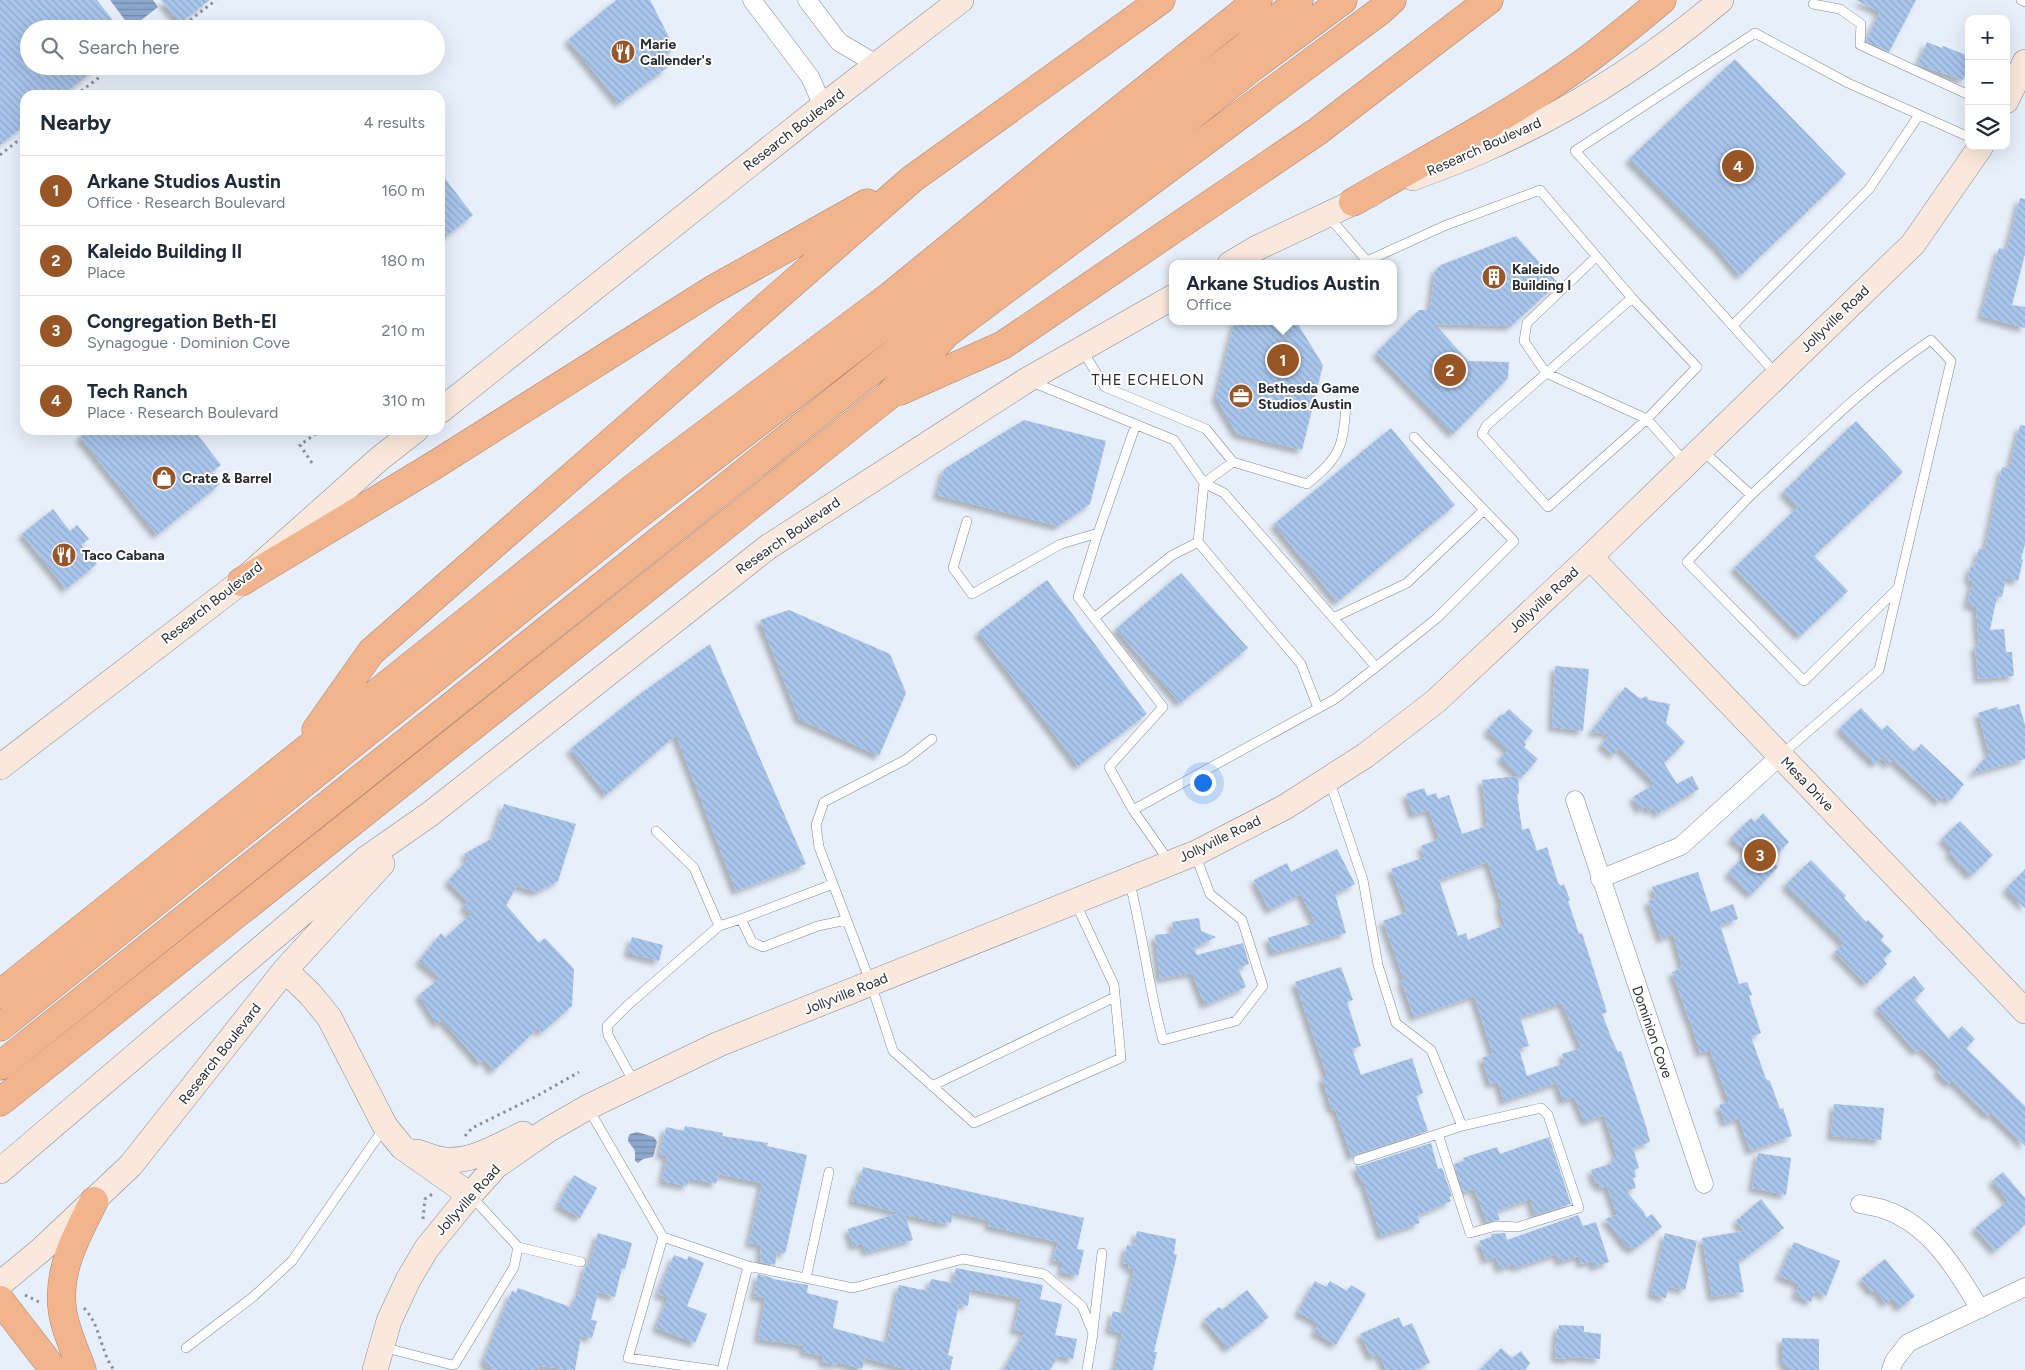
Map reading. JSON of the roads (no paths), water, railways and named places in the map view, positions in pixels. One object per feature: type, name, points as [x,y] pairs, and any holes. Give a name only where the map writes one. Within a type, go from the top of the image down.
[{"type":"highway","points":[[298,756],[371,652],[912,179],[1161,0]]},
{"type":"highway","points":[[0,994],[638,484],[892,295],[1258,0]]},
{"type":"highway","points":[[1248,58],[1291,0]]},
{"type":"highway","points":[[1248,58],[1299,0]]},
{"type":"highway","points":[[0,1027],[629,522],[1248,58],[1331,0]]},
{"type":"highway","points":[[0,1066],[1248,58],[1343,0]]},
{"type":"highway","points":[[0,1102],[887,397],[947,333],[1372,17],[1392,0]]},
{"type":"highway","points":[[887,397],[1004,345],[1318,131],[1489,0]]},
{"type":"highway","points":[[1353,202],[1513,109],[1569,73],[1617,38],[1662,0]]},
{"type":"highway","points":[[241,582],[416,476],[712,290],[912,179]]},
{"type":"highway","points":[[82,1370],[64,1318],[62,1307],[63,1284],[68,1253],[94,1201]]},
{"type":"highway","points":[[7,1292],[54,1370]]},
{"type":"main road","name":"Research Boulevard","points":[[445,407],[876,64],[960,0]]},
{"type":"main road","name":"Research Boulevard","points":[[1237,260],[1257,248],[1353,202],[1480,152],[1559,112],[1638,64],[1690,26],[1721,0]]},
{"type":"main road","points":[[2010,93],[2025,62]]},
{"type":"main road","name":"Jollyville Road","points":[[378,1358],[389,1321],[408,1280],[440,1231],[496,1166],[548,1130],[588,1107],[719,1044],[1195,853],[1285,807],[1366,755],[1436,702],[1590,557],[1914,244],[1978,150]]},
{"type":"main road","name":"Research Boulevard","points":[[0,1172],[367,858],[430,814],[768,547],[1027,380],[1169,300]]},
{"type":"main road","name":"Research Boulevard","points":[[0,767],[241,582],[379,459],[410,435]]},
{"type":"main road","name":"Mesa Drive","points":[[1590,557],[2025,1011]]},
{"type":"main road","name":"Research Boulevard","points":[[7,1292],[41,1250],[131,1165],[285,970],[346,901],[430,814]]},
{"type":"main road","points":[[285,970],[310,994],[329,1017],[386,1126],[402,1147],[470,1195]]},
{"type":"main road","points":[[402,1147],[440,1159],[461,1159],[478,1154],[530,1131],[548,1130]]},
{"type":"street","points":[[752,0],[810,77],[823,106]]},
{"type":"street","points":[[807,0],[839,42],[876,64]]},
{"type":"street","points":[[1600,879],[1681,846],[1780,756]]},
{"type":"street","name":"Dominion Cove","points":[[1574,800],[1704,1184]]},
{"type":"street","points":[[1860,1204],[1887,1210],[1905,1220],[1934,1241],[1980,1308]]},
{"type":"street","points":[[1892,1370],[1894,1361],[1908,1343],[2025,1287]]},
{"type":"lane","points":[[2021,0],[2025,2]]},
{"type":"lane","points":[[1813,4],[1840,9],[1861,24],[1860,45],[1965,93]]},
{"type":"lane","points":[[1778,375],[1575,151],[1755,33],[1848,83],[1965,134]]},
{"type":"lane","points":[[1733,325],[1869,189],[1919,115]]},
{"type":"lane","points":[[1369,260],[1444,226],[1540,190],[1632,298],[1697,367],[1647,418],[1548,507],[1482,434],[1486,426],[1632,298]]},
{"type":"lane","points":[[1327,214],[1366,260]]},
{"type":"lane","points":[[1596,257],[1527,322],[1524,341],[1546,373],[1647,418],[1694,456],[1751,495]]},
{"type":"lane","points":[[1780,756],[1879,670],[1951,361],[1931,340],[1900,361],[1865,390],[1751,495],[1687,562],[1804,681],[1898,587]]},
{"type":"lane","points":[[1082,350],[1105,387],[1206,428],[1233,462],[1307,484],[1325,469],[1336,456],[1344,432],[1346,406]]},
{"type":"lane","points":[[1027,380],[1174,440],[1204,483],[1224,493],[1376,667]]},
{"type":"lane","points":[[1136,424],[1078,597],[1163,707],[1108,767],[1133,810],[1170,863]]},
{"type":"lane","points":[[1133,810],[1335,698],[1437,618],[1514,541],[1414,437]]},
{"type":"lane","points":[[1233,462],[1204,483],[1198,542],[1301,664],[1318,708]]},
{"type":"lane","points":[[1333,618],[1407,583],[1484,510]]},
{"type":"lane","points":[[967,520],[953,568],[972,594],[1061,544],[1098,533]]},
{"type":"lane","points":[[1094,618],[1171,556],[1198,542]]},
{"type":"lane","points":[[932,739],[905,760],[824,802],[816,825],[819,847],[871,984],[893,1051],[974,1123],[1121,1058],[1114,985],[1074,902]]},
{"type":"lane","points":[[1329,779],[1364,880],[1378,965],[1396,1023],[1431,1050],[1462,1126]]},
{"type":"lane","points":[[656,831],[694,868],[720,926]]},
{"type":"lane","points":[[1128,880],[1137,909],[1154,1007],[1164,1040],[1236,1020],[1263,986],[1242,920],[1210,894],[1195,853]]},
{"type":"lane","points":[[635,1085],[608,1035],[607,1026],[628,1005],[720,926],[833,884]]},
{"type":"lane","points":[[741,919],[752,942],[763,947],[818,926],[846,920]]},
{"type":"lane","points":[[932,1086],[1115,997]]},
{"type":"lane","points":[[588,1107],[663,1236],[748,1266],[853,1288],[963,1258],[1044,1274],[1082,1306],[1093,1333]]},
{"type":"lane","points":[[1358,1160],[1462,1126],[1541,1108],[1548,1115],[1579,1208],[1518,1227],[1496,1226],[1470,1233],[1438,1134]]},
{"type":"lane","points":[[186,1348],[254,1296],[292,1261],[386,1126]]},
{"type":"lane","points":[[806,1278],[829,1172]]},
{"type":"lane","points":[[470,1195],[518,1246],[581,1262]]},
{"type":"lane","points":[[663,1236],[628,1358],[715,1370]]},
{"type":"lane","points":[[378,1358],[455,1364],[514,1267],[518,1246]]},
{"type":"lane","points":[[1087,1370],[1102,1253]]},
{"type":"lane","points":[[722,1370],[748,1266]]},
{"type":"water","points":[[110,0],[153,0],[158,7],[141,20],[125,20]]},
{"type":"water","points":[[637,1132],[654,1137],[657,1142],[653,1157],[643,1159],[638,1163],[635,1161],[634,1149],[628,1142],[630,1134]]},
{"type":"place","name":"Marie Callender's","points":[[623,52]]},
{"type":"place","name":"Tech Ranch","points":[[1738,166]]},
{"type":"place","name":"Kaleido Building I","points":[[1494,277]]},
{"type":"place","name":"Arkane Studios Austin","points":[[1283,360]]},
{"type":"place","name":"Kaleido Building II","points":[[1450,370]]},
{"type":"place","name":"Bethesda Game Studios Austin","points":[[1241,396]]},
{"type":"place","name":"Crate & Barrel","points":[[164,478]]},
{"type":"place","name":"Taco Cabana","points":[[64,555]]},
{"type":"place","name":"Congregation Beth-El","points":[[1760,855]]},
{"type":"district","name":"THE ECHELON","points":[[1148,380]]}]
